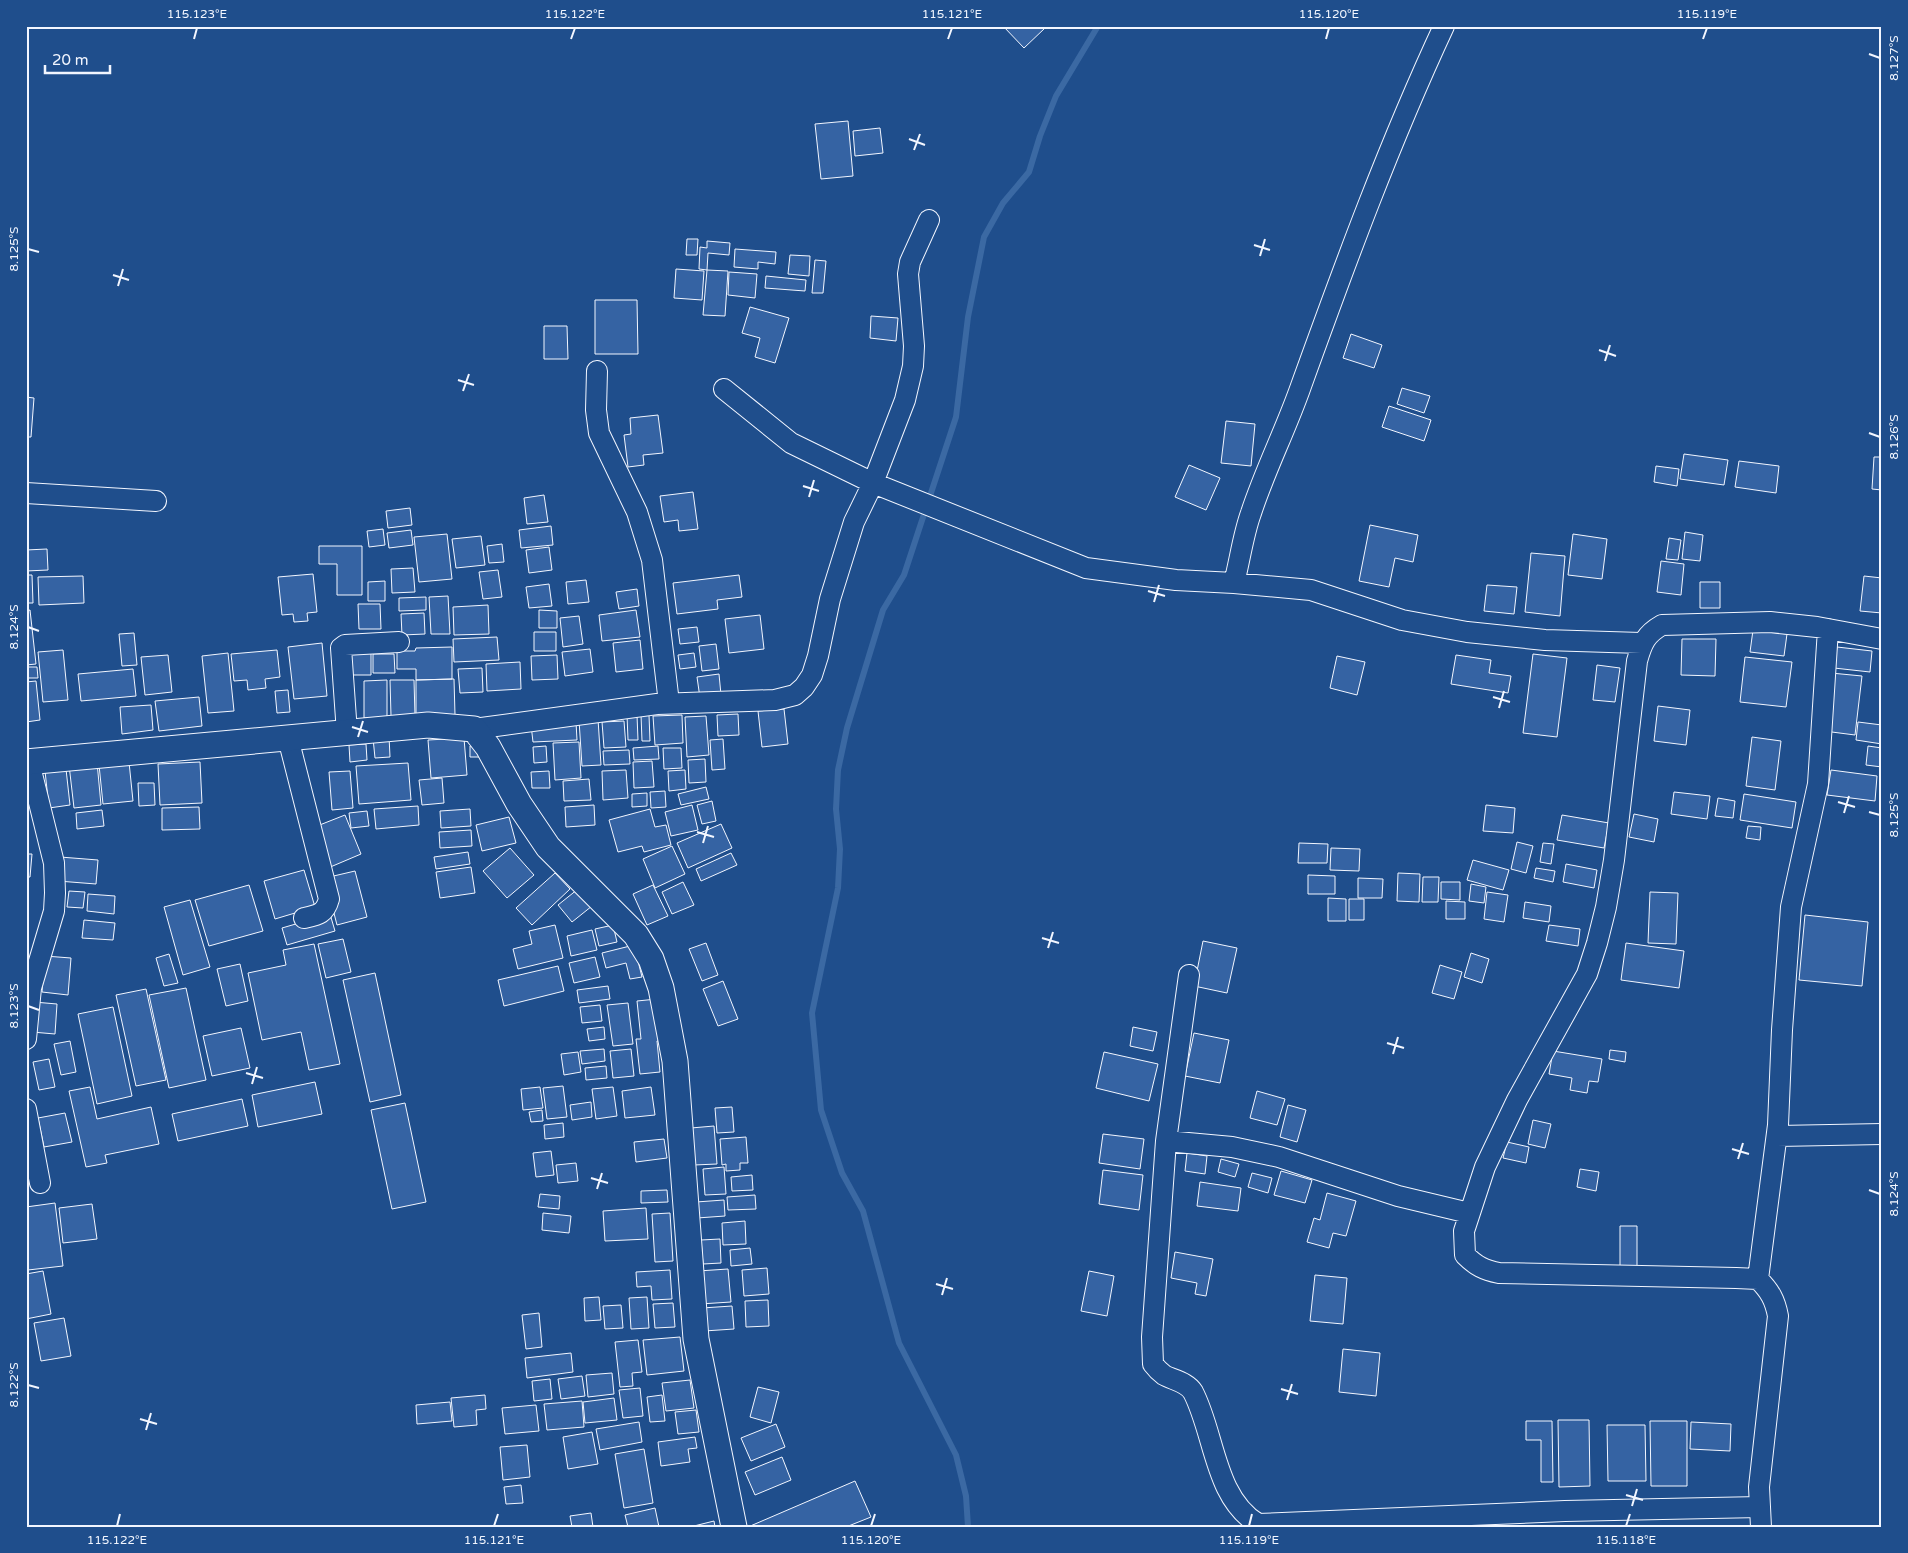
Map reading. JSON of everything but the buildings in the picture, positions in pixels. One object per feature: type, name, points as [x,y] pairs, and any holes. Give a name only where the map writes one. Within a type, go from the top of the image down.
[{"type":"street","points":[[1234,583],[1250,516],[1292,413],[1364,214],[1410,99],[1444,26]]},
{"type":"street","points":[[26,1038],[30,988],[54,911],[55,893],[54,863],[28,762],[428,725],[474,729],[669,703],[775,700],[795,695],[804,687],[812,675],[818,656],[830,600],[854,522],[873,483],[905,400],[913,366],[914,346],[908,274],[910,262],[929,220]]},
{"type":"street","points":[[597,371],[596,410],[599,433],[637,512],[652,560],[662,624],[669,703]]},
{"type":"street","points":[[724,389],[791,444],[873,483],[1086,568],[1176,580],[1311,590],[1402,620],[1467,632],[1545,640],[1642,643]]},
{"type":"street","points":[[26,493],[156,501]]},
{"type":"street","points":[[1189,975],[1166,1141],[1152,1337],[1153,1364],[1163,1374],[1181,1382],[1192,1391],[1216,1461],[1231,1494],[1248,1518],[1258,1524],[1565,1511],[1761,1517],[1762,1460],[1778,1316],[1775,1300],[1758,1279],[1615,1274],[1499,1273],[1483,1269],[1474,1264],[1465,1255],[1464,1231],[1485,1167],[1500,1134],[1587,974],[1606,907],[1614,860],[1633,689],[1642,643],[1649,632],[1662,625],[1770,622],[1828,629],[1882,639]]},
{"type":"street","points":[[1758,1279],[1777,1136],[1791,907],[1818,784],[1828,629]]},
{"type":"street","points":[[347,732],[341,648],[345,645],[399,642]]},
{"type":"street","points":[[474,729],[488,747],[519,804],[548,847],[636,935],[651,959],[661,988],[675,1061],[696,1339],[734,1527]]},
{"type":"street","points":[[288,738],[329,899],[326,909],[321,914],[304,918]]},
{"type":"street","points":[[26,1109],[40,1183]]},
{"type":"street","points":[[1777,1136],[1882,1134]]},
{"type":"street","points":[[1166,1141],[1232,1147],[1279,1157],[1398,1196],[1469,1213]]},
{"type":"waterway","points":[[968,1527],[966,1496],[956,1455],[899,1343],[863,1211],[842,1173],[821,1110],[812,1013],[838,888],[840,849],[836,809],[838,770],[847,728],[883,610],[904,575],[956,417],[968,317],[984,237],[1003,203],[1029,172],[1040,136],[1056,96],[1098,26]]}]
